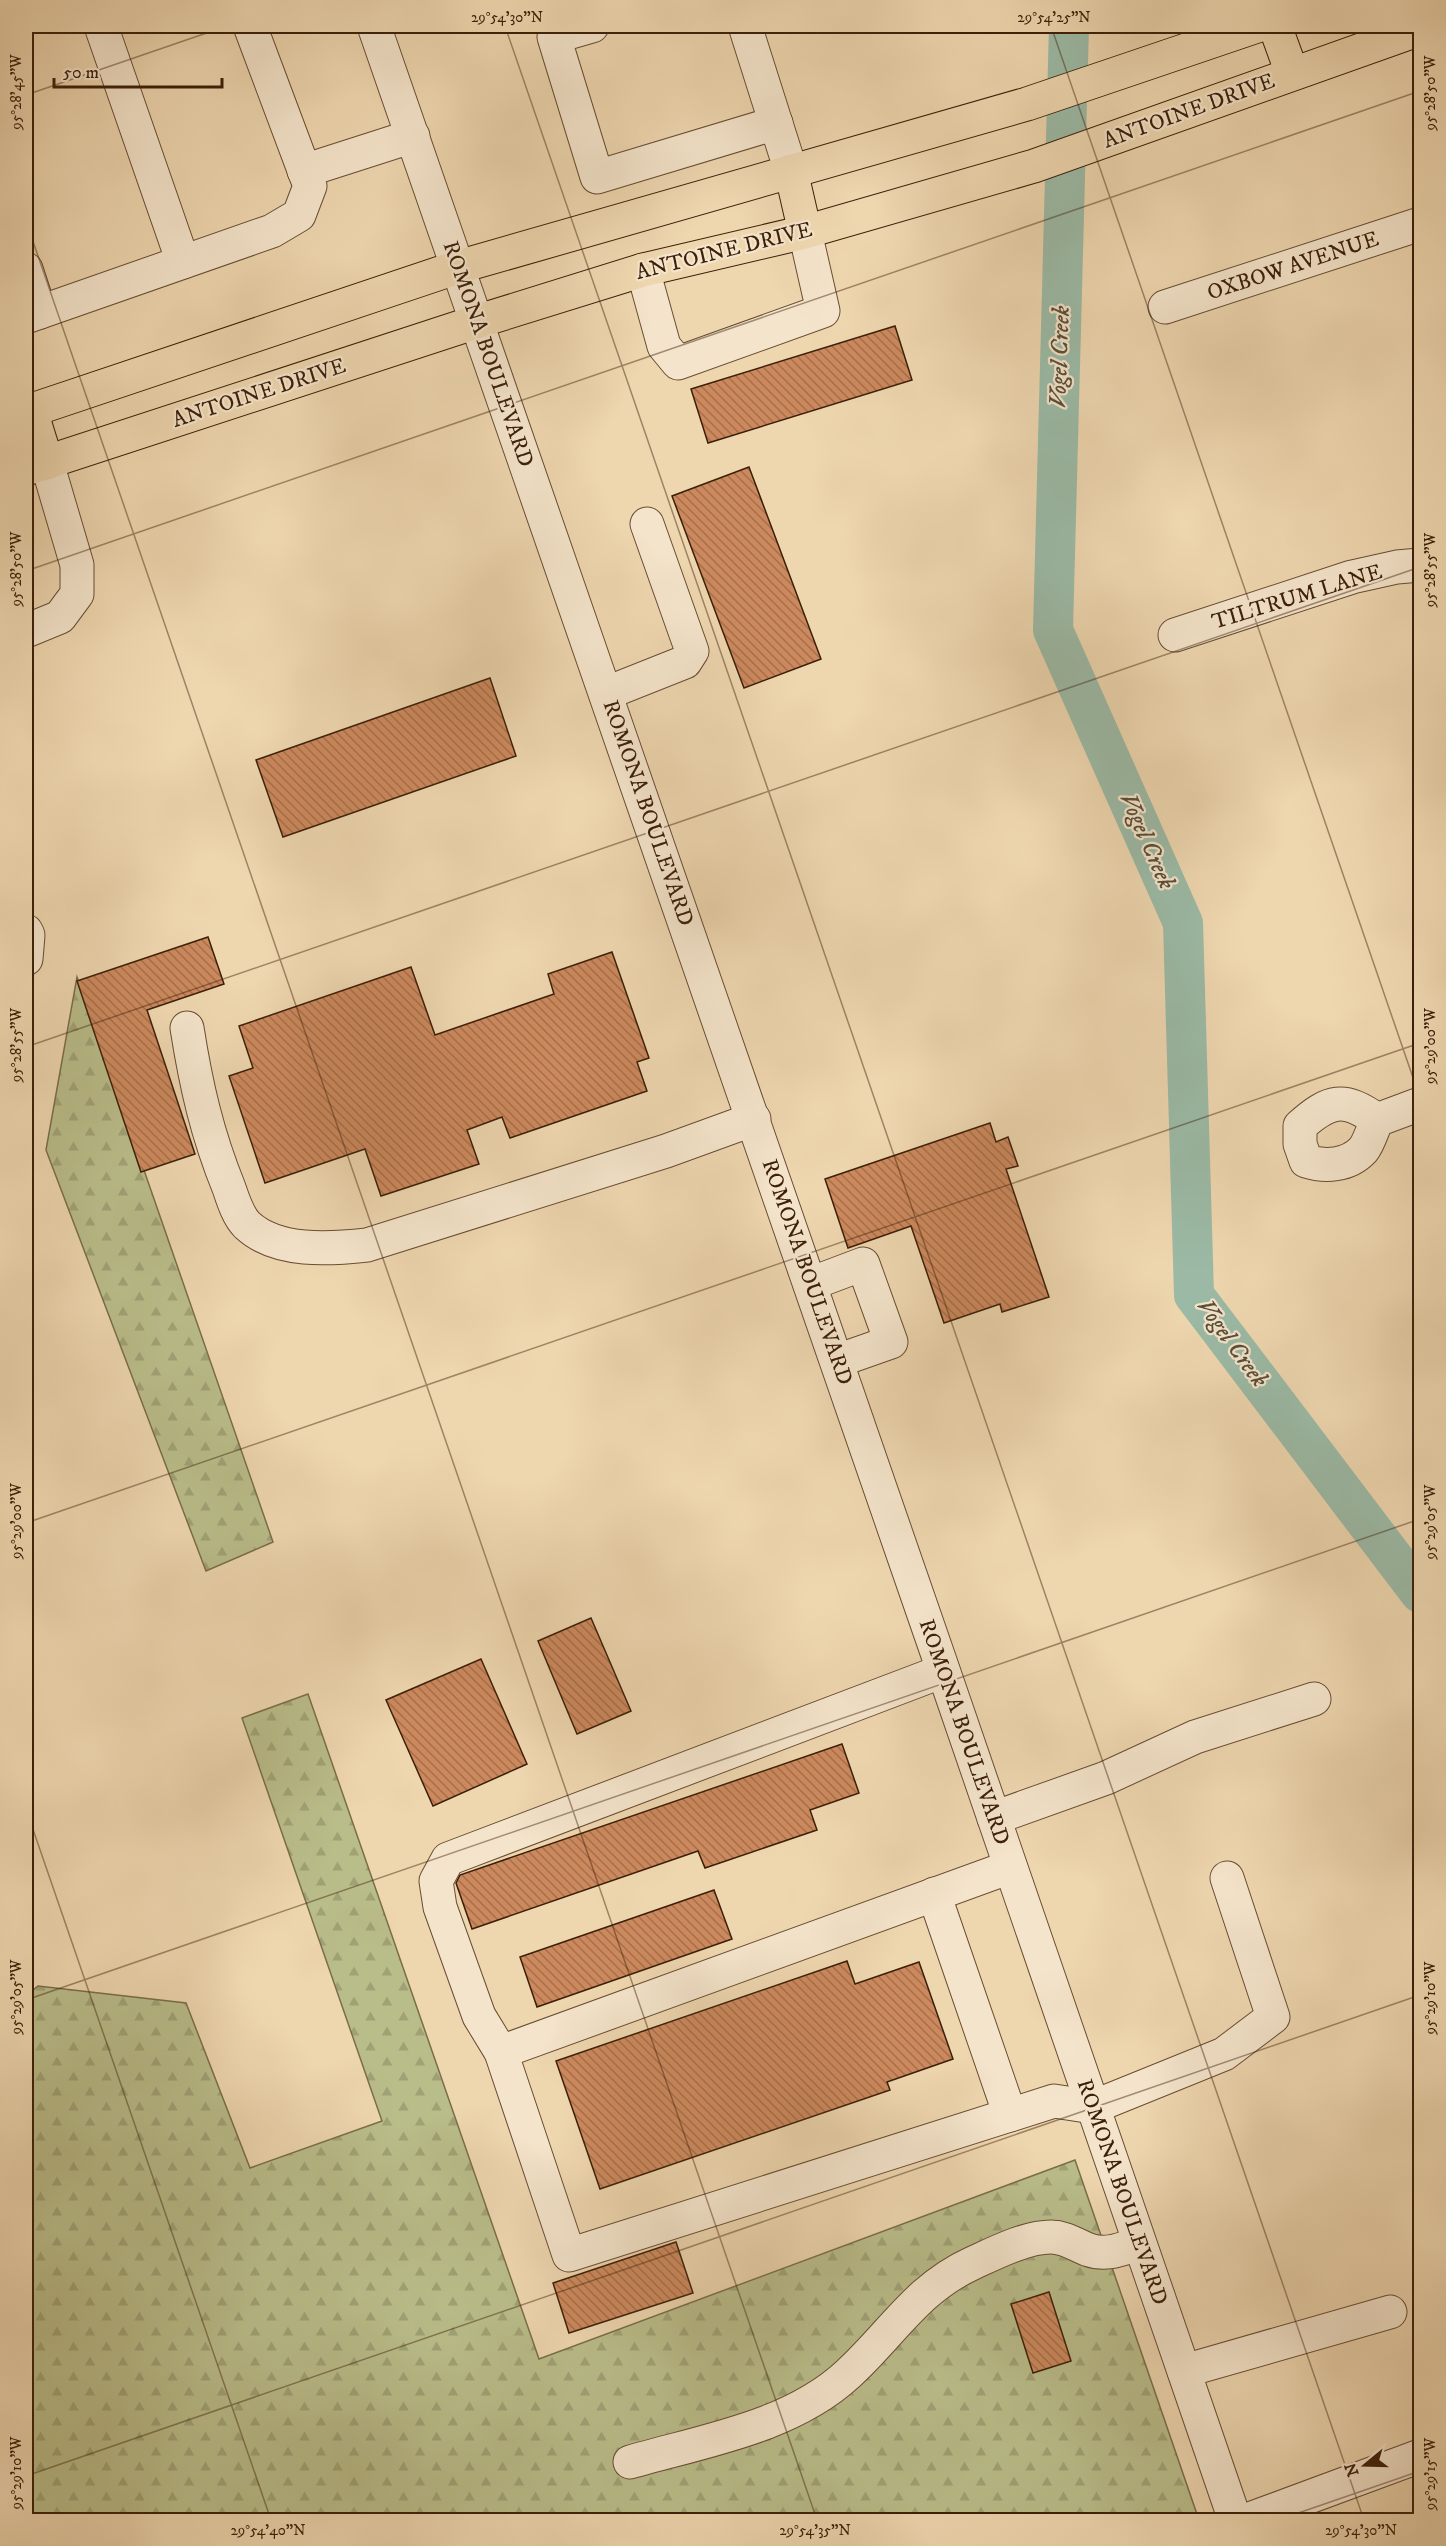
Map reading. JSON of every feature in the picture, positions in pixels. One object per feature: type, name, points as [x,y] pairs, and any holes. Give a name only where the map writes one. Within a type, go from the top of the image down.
[{"type":"main road","points":[[36,466],[28,411],[458,267],[1027,104],[1257,26]]},
{"type":"main road","points":[[1275,26],[1292,74]]},
{"type":"main road","name":"ANTOINE DRIVE","points":[[36,466],[642,270],[805,232],[1034,166],[1420,29]]},
{"type":"main road","points":[[791,171],[805,232]]},
{"type":"street","points":[[101,26],[183,262]]},
{"type":"street","points":[[26,269],[33,314],[272,231],[299,215],[310,186],[250,26]]},
{"type":"street","name":"ROMONA BOULEVARD","points":[[374,26],[607,693],[1093,2107],[1138,2244],[1235,2520]]},
{"type":"street","points":[[592,26],[554,37],[597,177],[776,123]]},
{"type":"street","points":[[745,26],[791,171]]},
{"type":"street","points":[[304,171],[413,136]]},
{"type":"street","name":"OXBOW AVENUE","points":[[1165,307],[1420,224]]},
{"type":"street","points":[[642,270],[664,346],[678,363],[823,311],[805,232]]},
{"type":"street","points":[[26,631],[60,617],[77,594],[78,565],[36,466]]},
{"type":"street","points":[[607,693],[685,662],[692,651],[648,524]]},
{"type":"street","name":"TILTRUM LANE","points":[[1175,635],[1352,577],[1397,567],[1420,565]]},
{"type":"street","points":[[26,931],[28,934],[26,959]]},
{"type":"street","points":[[188,1028],[196,1090],[218,1160],[238,1211],[247,1225],[273,1240],[303,1246],[332,1249],[367,1245],[666,1151],[754,1119]]},
{"type":"street","points":[[1377,1120],[1420,1104]]},
{"type":"street","points":[[810,1284],[863,1264],[891,1342],[837,1361]]},
{"type":"street","points":[[943,1671],[448,1859],[436,1881],[440,1907],[478,2016],[501,2052],[569,2255],[1054,2101],[1093,2107],[1224,2054],[1274,2017],[1227,1878]]},
{"type":"street","points":[[994,1818],[1106,1778],[1195,1737],[1314,1699]]},
{"type":"street","points":[[501,2052],[1010,1867]]},
{"type":"street","points":[[934,1894],[1010,2115]]},
{"type":"street","points":[[630,2462],[761,2424],[810,2401],[848,2375],[920,2296],[972,2264],[1035,2239],[1051,2237],[1066,2239],[1092,2251],[1110,2253],[1138,2244]]},
{"type":"street","points":[[1184,2371],[1390,2312]]},
{"type":"street","points":[[1247,2520],[1420,2456]]},
{"type":"green space","points":[[77,977],[273,1542],[206,1571],[46,1150]]},
{"type":"green space","points":[[308,1694],[539,2359],[1075,2160],[1199,2520],[26,2520],[26,1996],[38,1986],[186,2003],[250,2168],[382,2121],[242,1718]]},
{"type":"building","points":[[895,326],[912,380],[708,443],[691,389]]},
{"type":"building","points":[[749,467],[821,659],[744,688],[672,496]]},
{"type":"building","points":[[490,678],[516,756],[283,837],[256,760]]},
{"type":"building","points":[[208,937],[224,984],[147,1010],[195,1154],[141,1172],[77,981]]},
{"type":"building","points":[[612,952],[649,1058],[637,1062],[647,1091],[510,1138],[502,1117],[467,1130],[479,1164],[381,1196],[365,1149],[265,1183],[229,1076],[253,1068],[239,1026],[411,967],[435,1035],[554,994],[548,974]]},
{"type":"building","points":[[990,1123],[996,1142],[1008,1137],[1018,1166],[1006,1169],[1049,1297],[1002,1312],[1000,1304],[944,1323],[911,1226],[848,1248],[825,1179]]},
{"type":"building","points":[[591,1618],[631,1711],[577,1734],[538,1641]]},
{"type":"building","points":[[481,1659],[527,1764],[433,1806],[386,1700]]},
{"type":"building","points":[[842,1744],[859,1793],[810,1810],[817,1830],[705,1868],[698,1851],[472,1929],[456,1883],[460,1875]]},
{"type":"building","points":[[714,1890],[732,1939],[537,2007],[520,1957]]},
{"type":"building","points":[[847,1961],[855,1984],[919,1962],[953,2059],[887,2082],[890,2090],[600,2189],[556,2061]]},
{"type":"building","points":[[676,2242],[693,2293],[569,2333],[553,2283]]},
{"type":"building","points":[[1049,2292],[1071,2361],[1033,2373],[1011,2304]]},
{"type":"waterway","name":"Vogel Creek","points":[[1069,26],[1053,630],[1183,923],[1194,1295],[1420,1593]]}]
